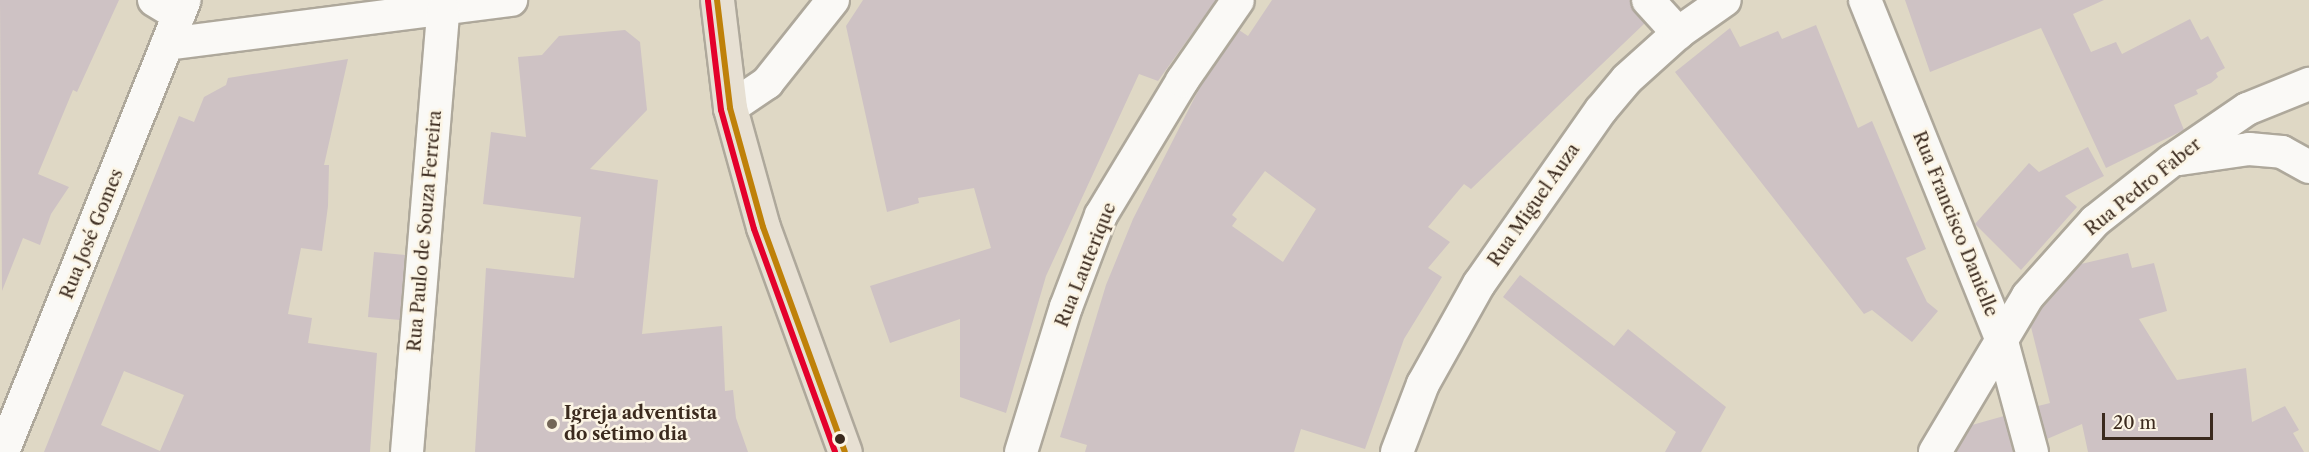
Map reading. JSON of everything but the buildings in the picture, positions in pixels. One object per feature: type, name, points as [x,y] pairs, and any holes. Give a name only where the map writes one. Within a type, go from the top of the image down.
[{"type":"main road","points":[[717,0],[729,108],[763,227],[845,452]]},
{"type":"street","points":[[167,45],[511,0]]},
{"type":"street","points":[[729,108],[767,83],[833,0]]},
{"type":"street","name":"Rua Lauterique","points":[[1021,452],[1066,308],[1101,215],[1182,81],[1238,0]]},
{"type":"street","points":[[1648,0],[1678,33]]},
{"type":"street","name":"Rua Miguel Auza","points":[[1397,452],[1423,384],[1479,284],[1601,110],[1627,79],[1678,33],[1725,0]]},
{"type":"street","name":"Rua Francisco Danielle","points":[[1865,0],[2001,338],[2032,452]]},
{"type":"street","name":"Rua José Gomes","points":[[3,452],[167,45],[173,5]]},
{"type":"street","name":"Rua Paulo de Souza Ferreira","points":[[407,452],[443,9]]},
{"type":"street","name":"Rua Pedro Faber","points":[[1935,452],[2028,296],[2087,230],[2170,161],[2247,109],[2309,84]]},
{"type":"street","points":[[2170,161],[2249,149],[2282,152],[2309,167]]},
{"type":"transit line","points":[[717,0],[730,108],[763,227],[845,452]]},
{"type":"transit line","points":[[708,1],[721,110],[754,229],[835,452]]},
{"type":"place","name":"Igreja adventista do sétimo dia","points":[[552,424]]}]
